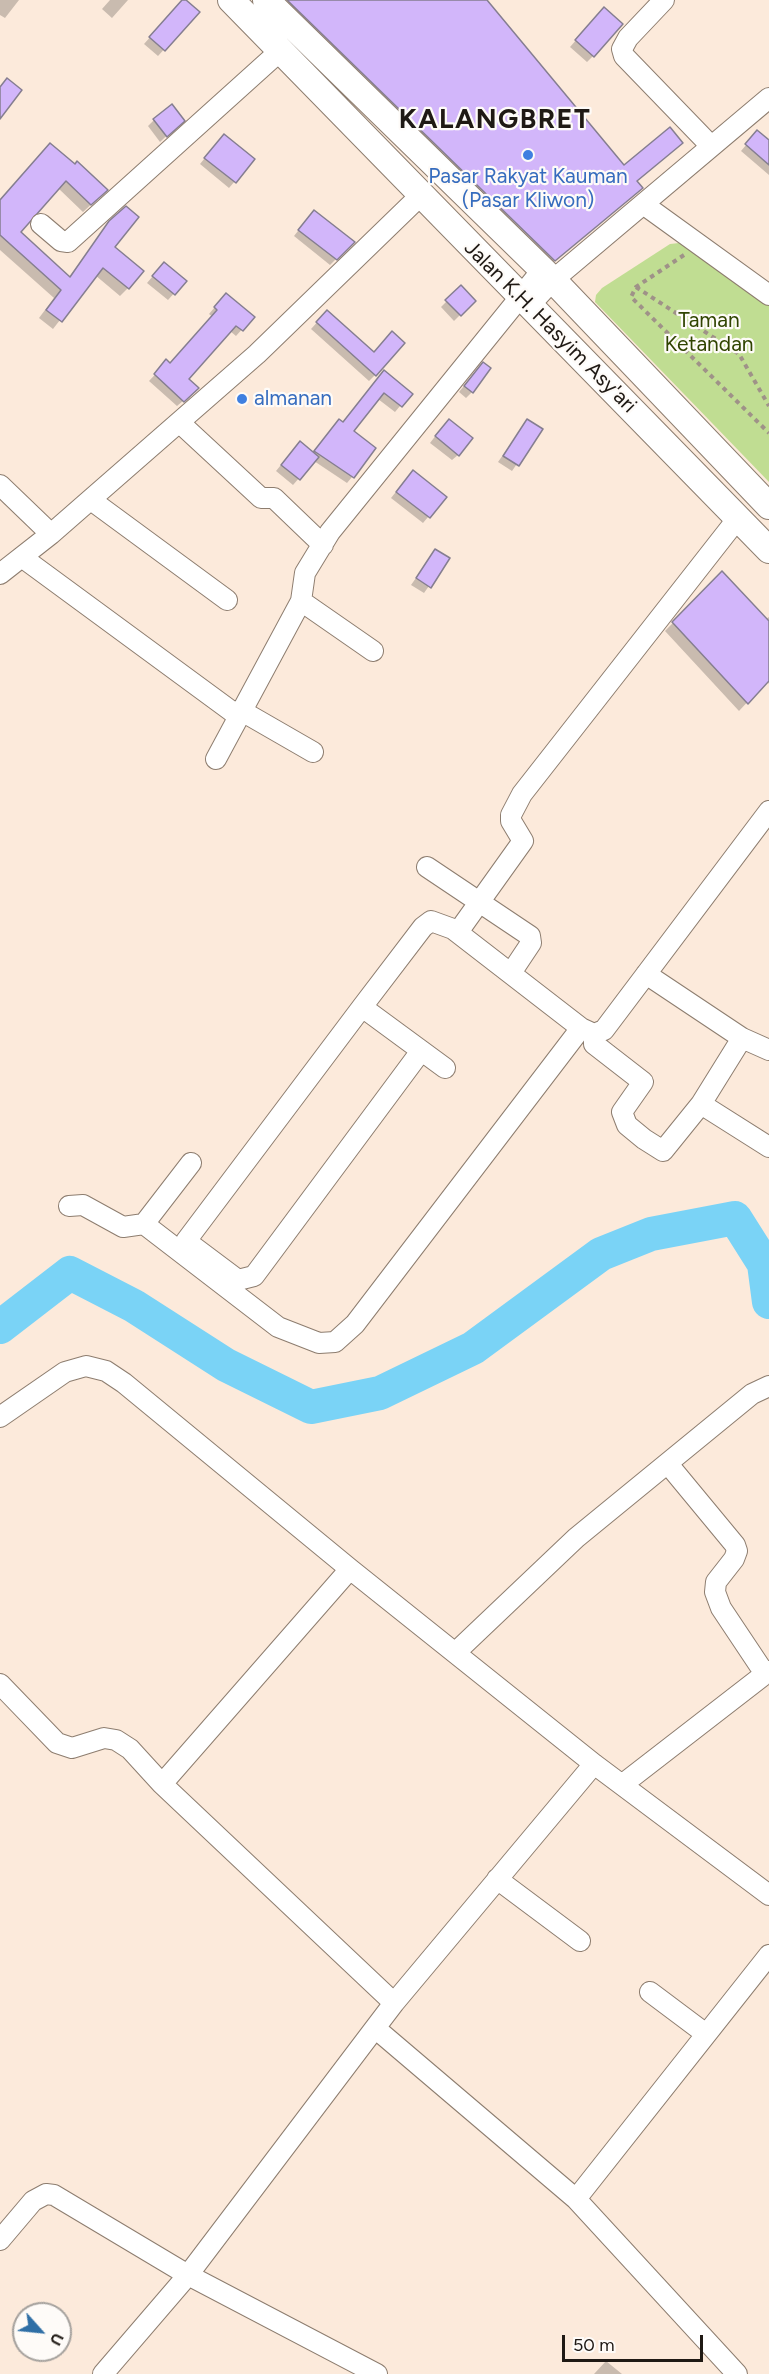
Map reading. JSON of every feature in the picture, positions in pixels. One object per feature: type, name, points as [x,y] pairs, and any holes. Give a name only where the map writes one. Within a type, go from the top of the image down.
[{"type":"main road","name":"Jalan K.H. Hasyim Asy'ari","points":[[231,0],[420,196],[769,550]]},
{"type":"main road","name":"Jalan K.H. Hasyim Asy'ari","points":[[266,0],[548,275],[769,506]]},
{"type":"street","points":[[659,2],[628,38],[622,49],[624,56],[711,146]]},
{"type":"street","points":[[41,224],[61,241],[68,242],[280,51]]},
{"type":"street","points":[[216,759],[301,601],[305,573],[322,545],[368,483],[548,275],[643,204],[769,98]]},
{"type":"street","points":[[0,574],[23,558],[258,354],[420,196]]},
{"type":"street","points":[[643,204],[769,295]]},
{"type":"street","points":[[180,423],[261,498],[274,498],[322,545]]},
{"type":"street","points":[[0,485],[51,534]]},
{"type":"street","points":[[91,500],[227,600]]},
{"type":"street","points":[[458,932],[523,841],[511,821],[511,815],[522,794],[738,518]]},
{"type":"street","points":[[23,558],[239,713],[314,752]]},
{"type":"street","points":[[301,601],[373,651]]},
{"type":"street","points":[[183,1246],[278,1328],[319,1343],[335,1342],[355,1324],[588,1031],[604,1030],[769,811]]},
{"type":"street","points":[[427,867],[480,901],[532,939],[511,973]]},
{"type":"street","points":[[183,1246],[423,927],[431,921],[439,921],[458,932],[588,1031],[594,1044],[643,1082],[622,1112],[627,1125],[663,1151],[701,1104],[742,1038]]},
{"type":"street","points":[[646,974],[742,1038],[769,1050]]},
{"type":"street","points":[[362,1007],[445,1068]]},
{"type":"street","points":[[69,1206],[83,1205],[123,1227],[144,1224],[238,1280],[254,1276],[422,1051]]},
{"type":"street","points":[[701,1104],[769,1147]]},
{"type":"street","points":[[144,1224],[191,1163]]},
{"type":"street","points":[[0,1417],[65,1372],[86,1366],[106,1371],[124,1383],[350,1569],[594,1764],[769,1895]]},
{"type":"street","points":[[456,1652],[576,1538],[752,1394],[769,1386]]},
{"type":"street","points":[[623,1784],[767,1673],[721,1608],[715,1592],[716,1582],[734,1560],[737,1551],[735,1545],[668,1464]]},
{"type":"street","points":[[162,1784],[350,1569]]},
{"type":"street","points":[[0,1684],[57,1743],[72,1748],[104,1738],[116,1740],[130,1749],[162,1784],[394,2003]]},
{"type":"street","points":[[103,2374],[188,2275],[394,2003],[594,1764]]},
{"type":"street","points":[[497,1879],[580,1941]]},
{"type":"street","points":[[576,2199],[769,1955]]},
{"type":"street","points":[[650,1992],[706,2034]]},
{"type":"street","points":[[375,2028],[576,2199],[737,2374]]},
{"type":"street","points":[[0,2240],[33,2201],[46,2194],[54,2195],[188,2275],[377,2374]]},
{"type":"path","points":[[694,257],[685,255],[636,287],[631,297],[769,433]]},
{"type":"path","points":[[636,287],[739,354],[769,406]]},
{"type":"green space","name":"Taman Ketandan","points":[[670,244],[688,244],[769,303],[769,482],[595,302],[596,295],[602,288]]},
{"type":"building","points":[[182,0],[186,0],[200,12],[165,51],[149,37]]},
{"type":"building","name":"Pasar Rakyat Kauman (Pasar Kliwon)","points":[[287,0],[487,0],[624,165],[670,127],[683,143],[637,181],[643,188],[555,261]]},
{"type":"building","points":[[604,7],[623,24],[594,57],[575,40]]},
{"type":"building","points":[[7,78],[22,90],[0,119],[0,87]]},
{"type":"building","points":[[172,104],[185,121],[167,137],[153,119]]},
{"type":"building","points":[[757,130],[769,140],[769,165],[745,144]]},
{"type":"building","points":[[224,134],[255,159],[236,183],[204,158]]},
{"type":"building","points":[[50,143],[75,164],[77,161],[108,190],[91,205],[66,181],[21,232],[70,277],[109,221],[126,206],[139,217],[115,247],[144,271],[129,289],[103,268],[62,322],[46,310],[61,290],[0,235],[0,200]]},
{"type":"building","points":[[314,210],[355,242],[337,260],[298,230]]},
{"type":"building","points":[[164,262],[187,281],[175,295],[152,276]]},
{"type":"building","points":[[461,285],[476,301],[461,316],[445,300]]},
{"type":"building","points":[[226,293],[255,317],[243,331],[236,326],[189,379],[199,388],[184,402],[154,374],[166,359],[170,363],[217,310],[214,307]]},
{"type":"building","points":[[327,310],[374,352],[392,331],[405,343],[376,376],[316,322]]},
{"type":"building","points":[[483,362],[491,368],[473,393],[464,386]]},
{"type":"building","points":[[384,370],[413,394],[402,407],[384,393],[354,431],[376,448],[354,478],[314,451],[339,419],[343,422]]},
{"type":"building","points":[[449,419],[473,438],[459,456],[435,436]]},
{"type":"building","points":[[527,419],[543,429],[519,466],[503,456]]},
{"type":"building","points":[[300,441],[319,457],[300,480],[281,465]]},
{"type":"building","points":[[413,470],[447,497],[430,518],[396,492]]},
{"type":"building","points":[[435,549],[450,558],[431,588],[416,578]]},
{"type":"building","points":[[722,571],[769,621],[769,681],[748,704],[672,622]]},
{"type":"waterway","points":[[0,1327],[70,1273],[134,1306],[226,1365],[311,1407],[380,1393],[473,1348],[601,1254],[651,1234],[735,1218],[764,1264],[769,1302]]},
{"type":"place","name":"Pasar Rakyat Kauman (Pasar Kliwon)","points":[[528,155]]},
{"type":"place","name":"almanan","points":[[242,399]]},
{"type":"district","name":"KALANGBRET","points":[[495,120]]}]
